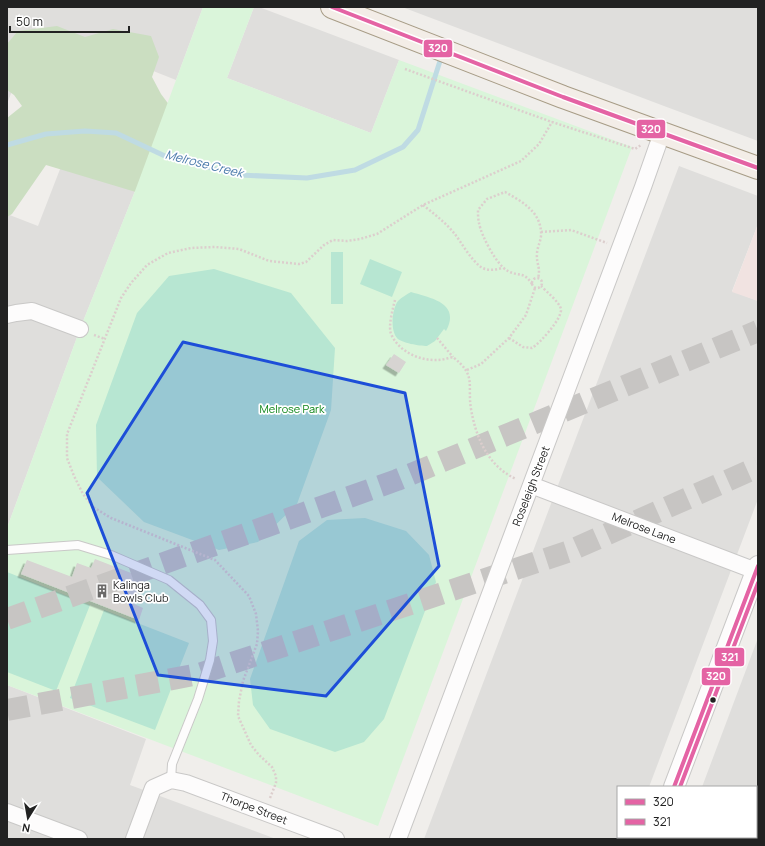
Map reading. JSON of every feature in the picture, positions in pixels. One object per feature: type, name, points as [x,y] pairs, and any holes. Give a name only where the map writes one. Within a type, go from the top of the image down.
[{"type":"main road","points":[[332,7],[563,97],[758,168]]},
{"type":"street","name":"Roseleigh Street","points":[[398,839],[662,133]]},
{"type":"street","points":[[7,315],[32,311],[80,329]]},
{"type":"street","name":"Melrose Lane","points":[[531,485],[757,568]]},
{"type":"street","points":[[674,786],[757,568]]},
{"type":"street","name":"Thorpe Street","points":[[172,780],[186,782],[336,839]]},
{"type":"street","points":[[134,839],[153,788],[172,780]]},
{"type":"street","points":[[7,812],[79,839]]},
{"type":"lane","points":[[7,550],[78,545],[111,555],[169,580],[200,605],[211,620],[213,641],[210,660],[198,699],[172,764],[172,780]]},
{"type":"path","points":[[405,69],[552,122],[635,149],[662,133]]},
{"type":"path","points":[[264,812],[276,783],[276,776],[272,767],[251,745],[238,716],[243,681],[257,644],[258,631],[256,614],[248,596],[215,560],[111,518],[93,506],[83,494],[67,458],[67,434],[122,298],[131,283],[146,265],[168,253],[191,248],[215,247],[240,249],[268,261],[299,264],[306,262],[324,245],[333,240],[347,241],[376,234],[423,205],[521,161],[539,144],[552,122]]},
{"type":"path","points":[[509,338],[522,347],[532,348],[538,344],[559,318],[561,310],[559,305],[541,286],[541,281],[538,278],[540,271],[536,259],[541,232],[536,214],[523,203],[505,192],[487,199],[478,210],[479,224],[494,258],[502,268],[509,272],[522,274],[528,277],[536,288]]},
{"type":"path","points":[[423,205],[455,234],[460,243],[480,267],[496,270],[502,268]]},
{"type":"path","points":[[541,232],[572,230],[620,248]]},
{"type":"path","points":[[532,284],[534,278],[538,278]]},
{"type":"path","points":[[467,370],[481,364],[509,338],[526,315],[536,288],[541,286]]},
{"type":"path","points":[[395,300],[392,314],[391,333],[401,347],[410,354],[423,359],[439,361],[453,357]]},
{"type":"path","points":[[437,338],[453,357],[467,370],[470,384],[471,408],[481,445],[498,468],[510,476],[531,485]]},
{"type":"highlighted area","points":[[183,342],[405,393],[439,566],[326,696],[158,675],[87,493]]},
{"type":"shaded area","points":[[7,7],[203,7],[176,80],[37,25],[7,104]]},
{"type":"shaded area","points":[[254,7],[259,7],[399,60],[371,133],[227,78]]},
{"type":"shaded area","points":[[402,7],[758,7],[758,141],[664,106]]},
{"type":"shaded area","points":[[62,164],[135,191],[80,329],[7,528],[7,214],[38,226]]},
{"type":"shaded area","points":[[679,166],[758,196],[758,224],[732,291],[758,301],[758,499],[649,786],[617,786],[617,838],[629,839],[424,839]]},
{"type":"shaded area","points":[[758,224],[758,301],[732,292]]},
{"type":"shaded area","points":[[758,638],[758,839],[682,839],[757,838],[757,786],[702,786]]},
{"type":"shaded area","points":[[7,685],[146,739],[130,785],[276,839],[7,839]]},
{"type":"green space","name":"Melrose Park","points":[[203,7],[254,7],[227,78],[371,133],[399,60],[632,147],[378,826],[7,685],[7,528],[80,329],[135,191]]},
{"type":"green space","points":[[57,26],[85,37],[113,29],[151,36],[159,57],[152,77],[161,94],[173,110],[304,154],[565,129],[149,196],[46,165],[12,214],[7,217],[7,118],[22,106],[14,95],[7,90],[7,44],[18,31]]},
{"type":"green space","points":[[331,252],[343,252],[343,304],[331,304]]},
{"type":"green space","points":[[370,259],[402,272],[392,297],[360,284]]},
{"type":"green space","points":[[214,269],[291,293],[335,348],[331,410],[297,504],[258,542],[219,550],[144,522],[97,477],[96,425],[137,313],[169,276]]},
{"type":"green space","points":[[411,292],[442,303],[450,314],[450,322],[446,331],[444,329],[435,341],[427,346],[415,345],[399,340],[393,330],[394,309],[398,301]]},
{"type":"green space","points":[[365,518],[406,531],[429,555],[436,582],[384,719],[364,742],[335,752],[270,729],[253,705],[250,679],[299,541],[327,520]]},
{"type":"green space","points":[[7,572],[90,605],[56,691],[7,672]]},
{"type":"green space","points":[[104,610],[189,643],[155,730],[70,698]]},
{"type":"building","points":[[394,354],[406,362],[399,373],[386,365]]},
{"type":"building","name":"Kalinga Bowls Club","points":[[95,559],[144,578],[134,604],[143,608],[139,620],[21,574],[27,560],[72,577],[77,563],[91,568]]},
{"type":"waterway","name":"Melrose Creek","points":[[7,145],[46,134],[85,131],[116,133],[167,157],[240,175],[307,178],[355,170],[403,147],[418,130],[440,61]]},
{"type":"tunnel","points":[[7,619],[397,480],[758,331]]},
{"type":"tunnel","points":[[7,710],[199,674],[567,552],[758,467]]},
{"type":"transit line","name":"320","points":[[332,7],[563,97],[758,168]]},
{"type":"transit line","name":"320","points":[[674,786],[758,566]]},
{"type":"transit line","name":"321","points":[[680,786],[758,583]]},
{"type":"place","name":"Kalinga Bowls Club","points":[[102,591]]}]
